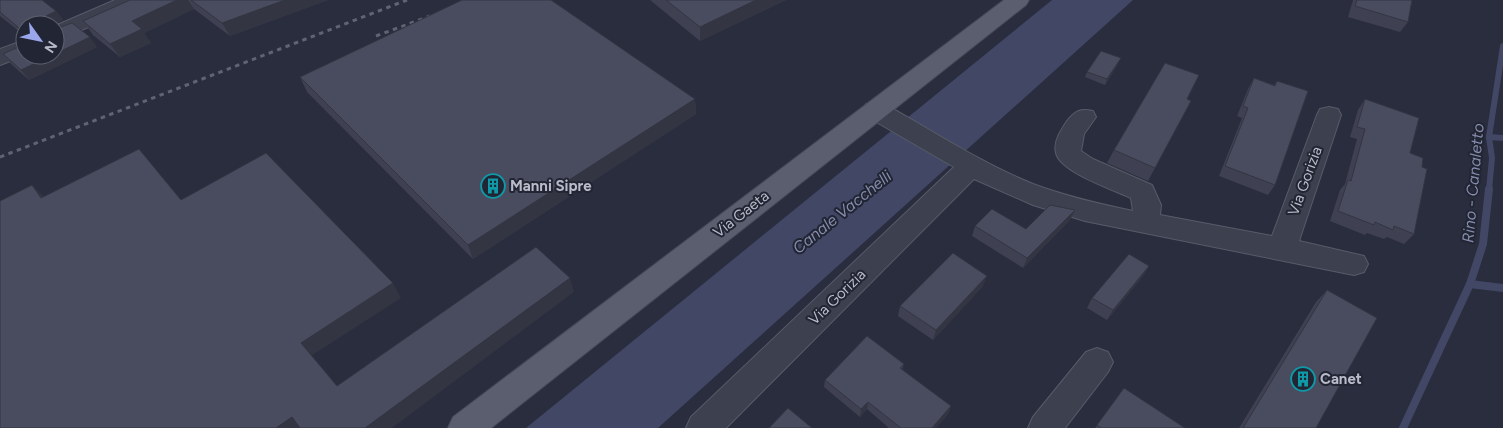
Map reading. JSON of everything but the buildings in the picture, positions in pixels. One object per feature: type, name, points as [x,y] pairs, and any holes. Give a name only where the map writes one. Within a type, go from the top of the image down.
[{"type":"main road","name":"Via Gaeta","points":[[464,428],[1018,0]]},
{"type":"street","points":[[65,30],[133,0]]},
{"type":"street","points":[[875,110],[964,162],[1022,190],[1067,206],[1354,264]]},
{"type":"street","name":"Via Gorizia","points":[[1282,248],[1330,115]]},
{"type":"street","points":[[1084,117],[1073,131],[1067,145],[1069,155],[1084,166],[1143,192],[1147,205],[1145,223]]},
{"type":"street","name":"Via Gorizia","points":[[703,428],[964,162]]},
{"type":"street","points":[[1045,428],[1097,362]]},
{"type":"water","name":"Canale Vacchelli","points":[[1052,0],[1133,0],[658,428],[526,428]]},
{"type":"waterway","name":"Rino - Canaletto","points":[[1489,137],[1503,46]]},
{"type":"waterway","points":[[1489,137],[1503,138]]},
{"type":"waterway","name":"Rino - Canaletto","points":[[1489,137],[1492,158],[1489,190]]},
{"type":"waterway","name":"Rino - Canaletto","points":[[1470,284],[1483,244],[1489,189]]},
{"type":"waterway","name":"Rino - Canaletto","points":[[1403,428],[1470,284]]},
{"type":"waterway","points":[[1470,284],[1503,288]]},
{"type":"railway","points":[[0,157],[407,0]]},
{"type":"railway","points":[[376,36],[430,16]]},
{"type":"place","name":"Manni Sipre","points":[[493,186]]},
{"type":"place","name":"Canet","points":[[1303,379]]}]
